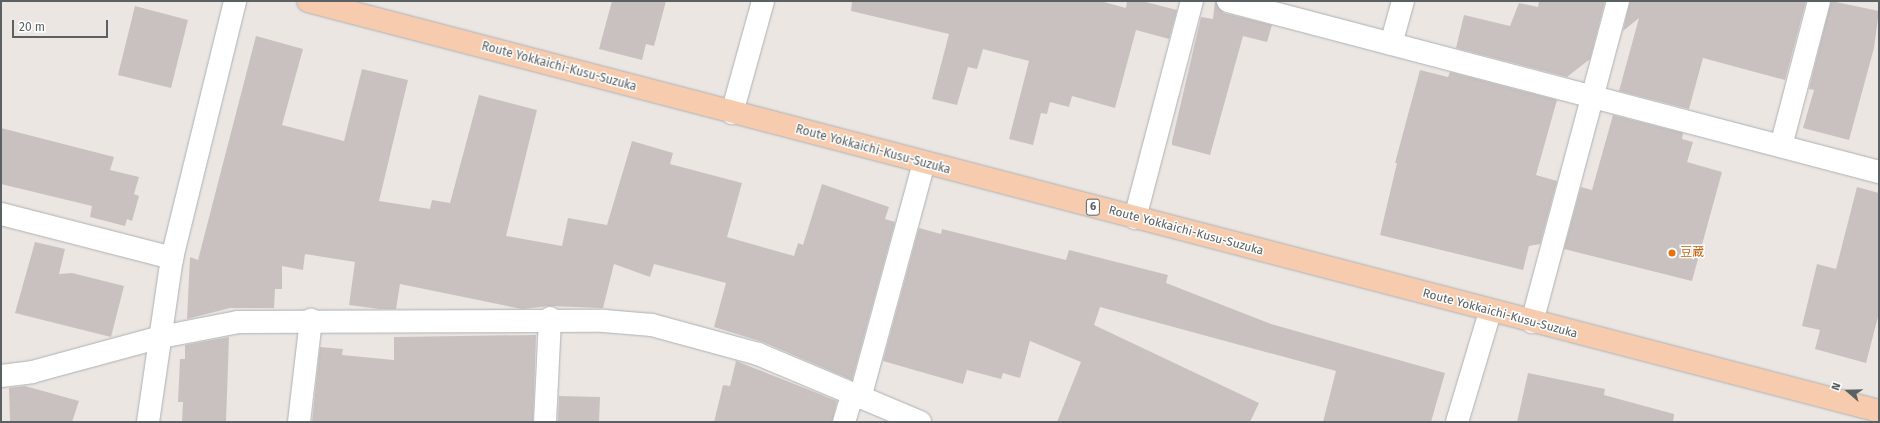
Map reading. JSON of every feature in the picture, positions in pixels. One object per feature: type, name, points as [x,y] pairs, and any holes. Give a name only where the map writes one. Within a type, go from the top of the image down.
[{"type":"main road","name":"Route Yokkaichi-Kusu-Suzuka","points":[[308,1],[1490,312],[1879,412]]},
{"type":"street","points":[[148,422],[172,258],[236,1]]},
{"type":"street","points":[[732,113],[763,1]]},
{"type":"street","points":[[1135,218],[1192,1]]},
{"type":"street","points":[[1228,1],[1592,98],[1879,172]]},
{"type":"street","points":[[1391,44],[1402,1]]},
{"type":"street","points":[[1532,322],[1618,1]]},
{"type":"street","points":[[1781,146],[1819,1]]},
{"type":"street","points":[[844,422],[856,397],[924,163]]},
{"type":"street","points":[[1,214],[172,258]]},
{"type":"street","points":[[1457,422],[1490,312]]},
{"type":"street","points":[[545,422],[550,318]]},
{"type":"street","points":[[1,376],[32,372],[161,337],[238,322],[311,320],[364,323],[550,318],[652,325],[758,354],[835,384],[856,397],[920,422]]},
{"type":"street","points":[[299,422],[311,320]]},
{"type":"building","points":[[612,1],[666,1],[654,46],[646,44],[642,60],[599,49]]},
{"type":"building","points":[[852,1],[1100,1],[1126,8],[1127,1],[1142,1],[1177,10],[1169,39],[1136,30],[1115,108],[1072,96],[1069,107],[1050,102],[1047,114],[1041,113],[1033,145],[1009,139],[1029,61],[983,49],[977,69],[968,67],[957,105],[932,99],[949,34],[851,11]]},
{"type":"building","points":[[1215,1],[1224,13],[1272,25],[1267,42],[1243,36],[1210,155],[1172,145],[1172,141],[1201,17],[1213,19]]},
{"type":"building","points":[[1539,1],[1605,1],[1590,59],[1567,77],[1456,48],[1464,15],[1510,26],[1519,3],[1538,7]]},
{"type":"building","points":[[1630,1],[1806,1],[1785,80],[1703,58],[1689,109],[1619,91],[1639,18],[1623,31]]},
{"type":"building","points":[[1831,1],[1879,11],[1874,48],[1849,140],[1803,128],[1814,90],[1809,89]]},
{"type":"building","points":[[135,6],[188,20],[171,88],[118,75]]},
{"type":"building","points":[[256,36],[303,49],[282,125],[344,141],[362,69],[408,80],[379,201],[430,209],[432,200],[450,203],[479,95],[537,110],[506,236],[562,246],[568,218],[607,225],[632,141],[673,153],[670,164],[742,183],[727,237],[794,256],[798,243],[803,245],[822,184],[889,207],[885,219],[895,222],[852,380],[763,342],[714,327],[726,283],[654,264],[650,277],[614,264],[603,308],[550,306],[522,309],[400,284],[396,309],[380,309],[349,305],[355,262],[305,254],[303,270],[282,266],[282,289],[275,289],[274,308],[230,308],[187,319],[190,257],[198,260]]},
{"type":"building","points":[[1420,70],[1448,77],[1450,72],[1557,100],[1536,175],[1557,181],[1540,244],[1529,246],[1523,270],[1380,235],[1397,163],[1395,163]]},
{"type":"building","points":[[1613,115],[1683,133],[1682,139],[1693,142],[1687,162],[1722,172],[1692,281],[1564,249],[1581,187],[1592,190]]},
{"type":"building","points":[[1,128],[114,157],[110,170],[139,177],[134,194],[139,196],[132,221],[127,219],[125,226],[90,217],[92,206],[1,184]]},
{"type":"building","points":[[1857,187],[1879,193],[1879,313],[1866,363],[1815,349],[1820,330],[1802,326],[1817,264],[1836,269]]},
{"type":"building","points":[[919,228],[941,234],[942,229],[1066,260],[1069,250],[1168,275],[1166,283],[1271,324],[1445,373],[1431,422],[1323,422],[1336,371],[1100,307],[1094,325],[1259,403],[1250,422],[1057,422],[1081,362],[1030,341],[1020,378],[1003,373],[1001,379],[967,370],[963,384],[883,361]]},
{"type":"building","points":[[35,242],[65,249],[59,274],[72,273],[124,286],[111,337],[15,313]]},
{"type":"building","points":[[536,335],[533,422],[312,422],[320,347],[343,349],[342,355],[394,360],[394,337]]},
{"type":"building","points":[[229,337],[226,422],[182,422],[183,402],[178,402],[180,359],[185,359],[185,345]]},
{"type":"building","points":[[736,361],[837,401],[832,422],[714,422],[723,385],[730,386]]},
{"type":"building","points":[[1528,373],[1605,389],[1604,395],[1674,414],[1673,422],[1517,422]]},
{"type":"building","points":[[25,386],[79,401],[72,422],[10,422],[9,388]]},
{"type":"building","points":[[559,396],[600,397],[599,422],[558,422]]},
{"type":"place","name":"豆蔵","points":[[1672,253]]}]
